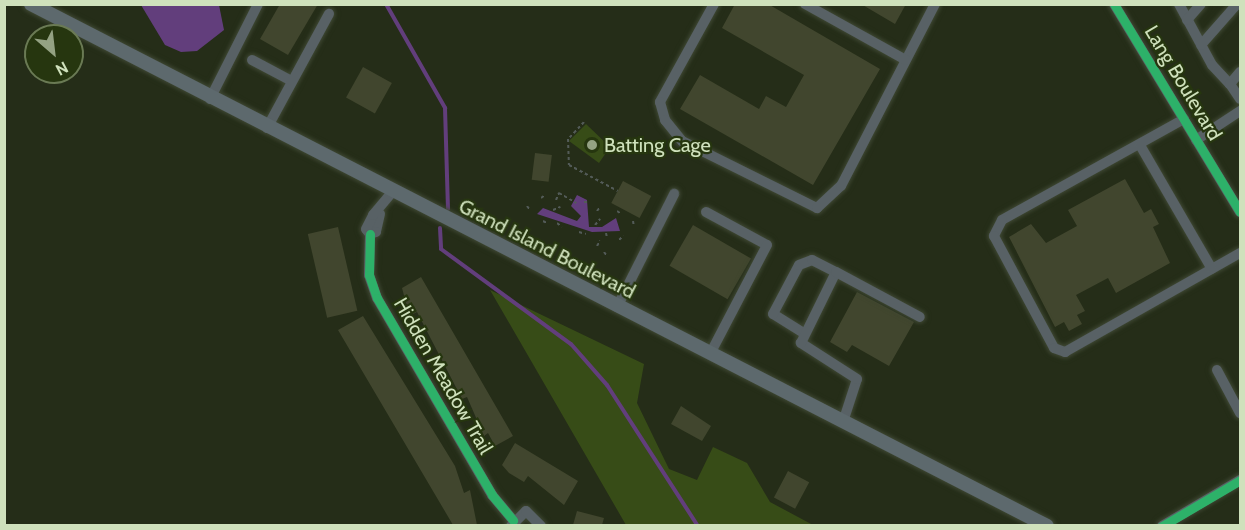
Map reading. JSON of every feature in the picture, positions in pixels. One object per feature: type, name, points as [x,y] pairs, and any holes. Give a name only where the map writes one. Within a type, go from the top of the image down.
[{"type":"main road","name":"Grand Island Boulevard","points":[[31,4],[210,99],[1047,525]]},
{"type":"street","points":[[210,99],[258,4]]},
{"type":"street","points":[[714,4],[660,102],[665,120],[681,141],[817,208],[841,186],[935,4]]},
{"type":"street","points":[[805,4],[906,60]]},
{"type":"street","name":"Lang Boulevard","points":[[1114,4],[1240,212]]},
{"type":"street","points":[[1179,4],[1201,45],[1240,99]]},
{"type":"street","points":[[1187,20],[1200,4]]},
{"type":"street","points":[[1201,45],[1237,4]]},
{"type":"street","points":[[267,128],[290,80],[329,14]]},
{"type":"street","points":[[252,60],[290,80]]},
{"type":"street","points":[[1230,84],[1240,72]]},
{"type":"street","points":[[1196,140],[1240,111]]},
{"type":"street","points":[[1184,118],[1140,145],[1002,220],[994,236],[1054,348],[1065,352],[1240,253]]},
{"type":"street","points":[[1140,145],[1212,269]]},
{"type":"street","name":"Hidden Meadow Trail","points":[[392,192],[380,214],[366,229],[370,234],[369,275],[377,298],[492,495],[512,523],[526,511],[542,525]]},
{"type":"street","points":[[617,307],[674,194]]},
{"type":"street","points":[[706,212],[767,245],[710,354]]},
{"type":"street","points":[[802,332],[773,314],[799,265],[812,260],[920,317]]},
{"type":"street","points":[[836,272],[802,332],[803,347],[858,379],[843,422]]},
{"type":"street","points":[[1217,370],[1240,413]]},
{"type":"street","points":[[1162,525],[1240,480]]},
{"type":"path","points":[[584,122],[568,139],[569,165],[618,191]]},
{"type":"path","points":[[556,200],[559,193],[575,201]]},
{"type":"path","points":[[541,198],[545,195]]},
{"type":"path","points":[[527,206],[530,210]]},
{"type":"path","points":[[553,210],[560,207]]},
{"type":"path","points":[[597,211],[600,207]]},
{"type":"path","points":[[616,211],[620,213]]},
{"type":"path","points":[[595,225],[600,219]]},
{"type":"path","points":[[543,221],[547,223]]},
{"type":"path","points":[[633,221],[634,227]]},
{"type":"path","points":[[557,223],[562,227]]},
{"type":"path","points":[[579,232],[586,234]]},
{"type":"path","points":[[606,233],[607,238]]},
{"type":"path","points":[[618,240],[623,236]]},
{"type":"path","points":[[597,246],[600,241]]},
{"type":"path","points":[[604,252],[607,256]]},
{"type":"green space","name":"Batting Cage","points":[[586,124],[610,147],[599,163],[569,141]]},
{"type":"green space","points":[[490,290],[644,364],[637,403],[669,469],[697,480],[713,447],[747,463],[770,502],[813,525],[626,525]]},
{"type":"shaded area","points":[[141,5],[219,5],[224,30],[197,51],[181,52],[165,45]]},
{"type":"shaded area","points":[[577,195],[587,200],[589,227],[602,227],[616,218],[620,231],[592,232],[537,214],[543,208],[577,221],[581,216],[571,206]]},
{"type":"building","points":[[280,4],[318,4],[288,55],[260,39]]},
{"type":"building","points":[[735,4],[768,4],[880,69],[813,185],[680,109],[700,75],[759,109],[766,96],[786,107],[804,75],[722,28]]},
{"type":"building","points":[[861,4],[906,4],[895,24]]},
{"type":"building","points":[[363,67],[392,83],[375,114],[346,98]]},
{"type":"building","points":[[535,153],[552,155],[549,182],[532,180]]},
{"type":"building","points":[[1125,179],[1144,213],[1151,209],[1159,224],[1153,227],[1170,263],[1116,293],[1108,278],[1076,295],[1085,311],[1077,315],[1082,324],[1069,331],[1064,322],[1055,327],[1009,237],[1031,224],[1046,243],[1077,226],[1068,210]]},
{"type":"building","points":[[623,181],[651,196],[640,218],[611,203]]},
{"type":"building","points":[[693,225],[751,258],[728,299],[670,266]]},
{"type":"building","points":[[338,227],[357,311],[327,318],[308,234]]},
{"type":"building","points":[[421,277],[513,436],[495,446],[488,433],[484,436],[467,397],[462,399],[417,312],[413,314],[406,303],[402,288]]},
{"type":"building","points":[[857,292],[914,322],[889,366],[852,345],[847,352],[830,342]]},
{"type":"building","points":[[363,316],[455,466],[464,493],[470,490],[477,525],[453,525],[338,330]]},
{"type":"building","points":[[681,406],[711,426],[702,441],[671,424]]},
{"type":"building","points":[[515,443],[578,481],[564,505],[528,476],[524,482],[509,473],[502,465]]},
{"type":"building","points":[[788,471],[809,482],[795,509],[774,497]]},
{"type":"building","points":[[577,511],[604,518],[602,525],[573,525]]},
{"type":"waterway","points":[[386,4],[445,108],[448,209]]},
{"type":"waterway","points":[[440,228],[441,249],[571,344],[607,385],[698,526]]},
{"type":"cycle path","points":[[1114,4],[1240,212]]},
{"type":"cycle path","points":[[370,234],[369,275],[377,298],[492,495],[513,520]]},
{"type":"cycle path","points":[[1162,526],[1240,480]]},
{"type":"place","name":"Batting Cage","points":[[592,145]]}]
